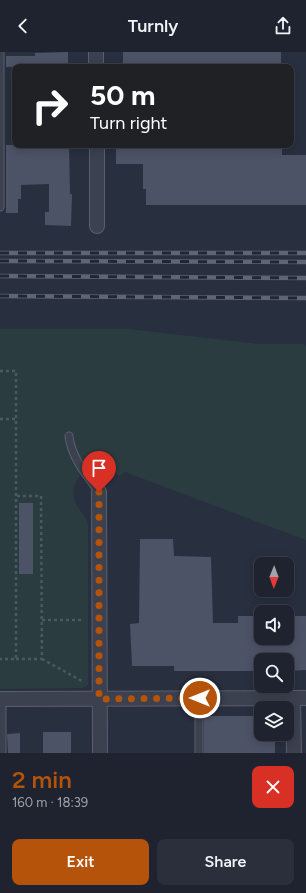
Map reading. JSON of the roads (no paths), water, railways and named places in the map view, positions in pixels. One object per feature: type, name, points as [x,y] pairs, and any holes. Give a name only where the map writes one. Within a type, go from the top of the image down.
[{"type":"street","points":[[96,52],[96,64]]},
{"type":"street","points":[[97,148],[98,226]]},
{"type":"street","points":[[99,492],[100,753]]},
{"type":"street","points":[[1,699],[300,698],[294,753]]},
{"type":"lane","points":[[0,52],[0,207]]},
{"type":"lane","points":[[69,436],[70,442],[82,470],[99,492]]},
{"type":"lane","points":[[199,753],[200,698]]},
{"type":"lane","points":[[1,699],[2,753]]},
{"type":"railway","points":[[0,253],[306,253]]},
{"type":"railway","points":[[0,261],[306,262]]},
{"type":"railway","points":[[0,276],[306,278]]},
{"type":"railway","points":[[0,296],[306,298]]}]
